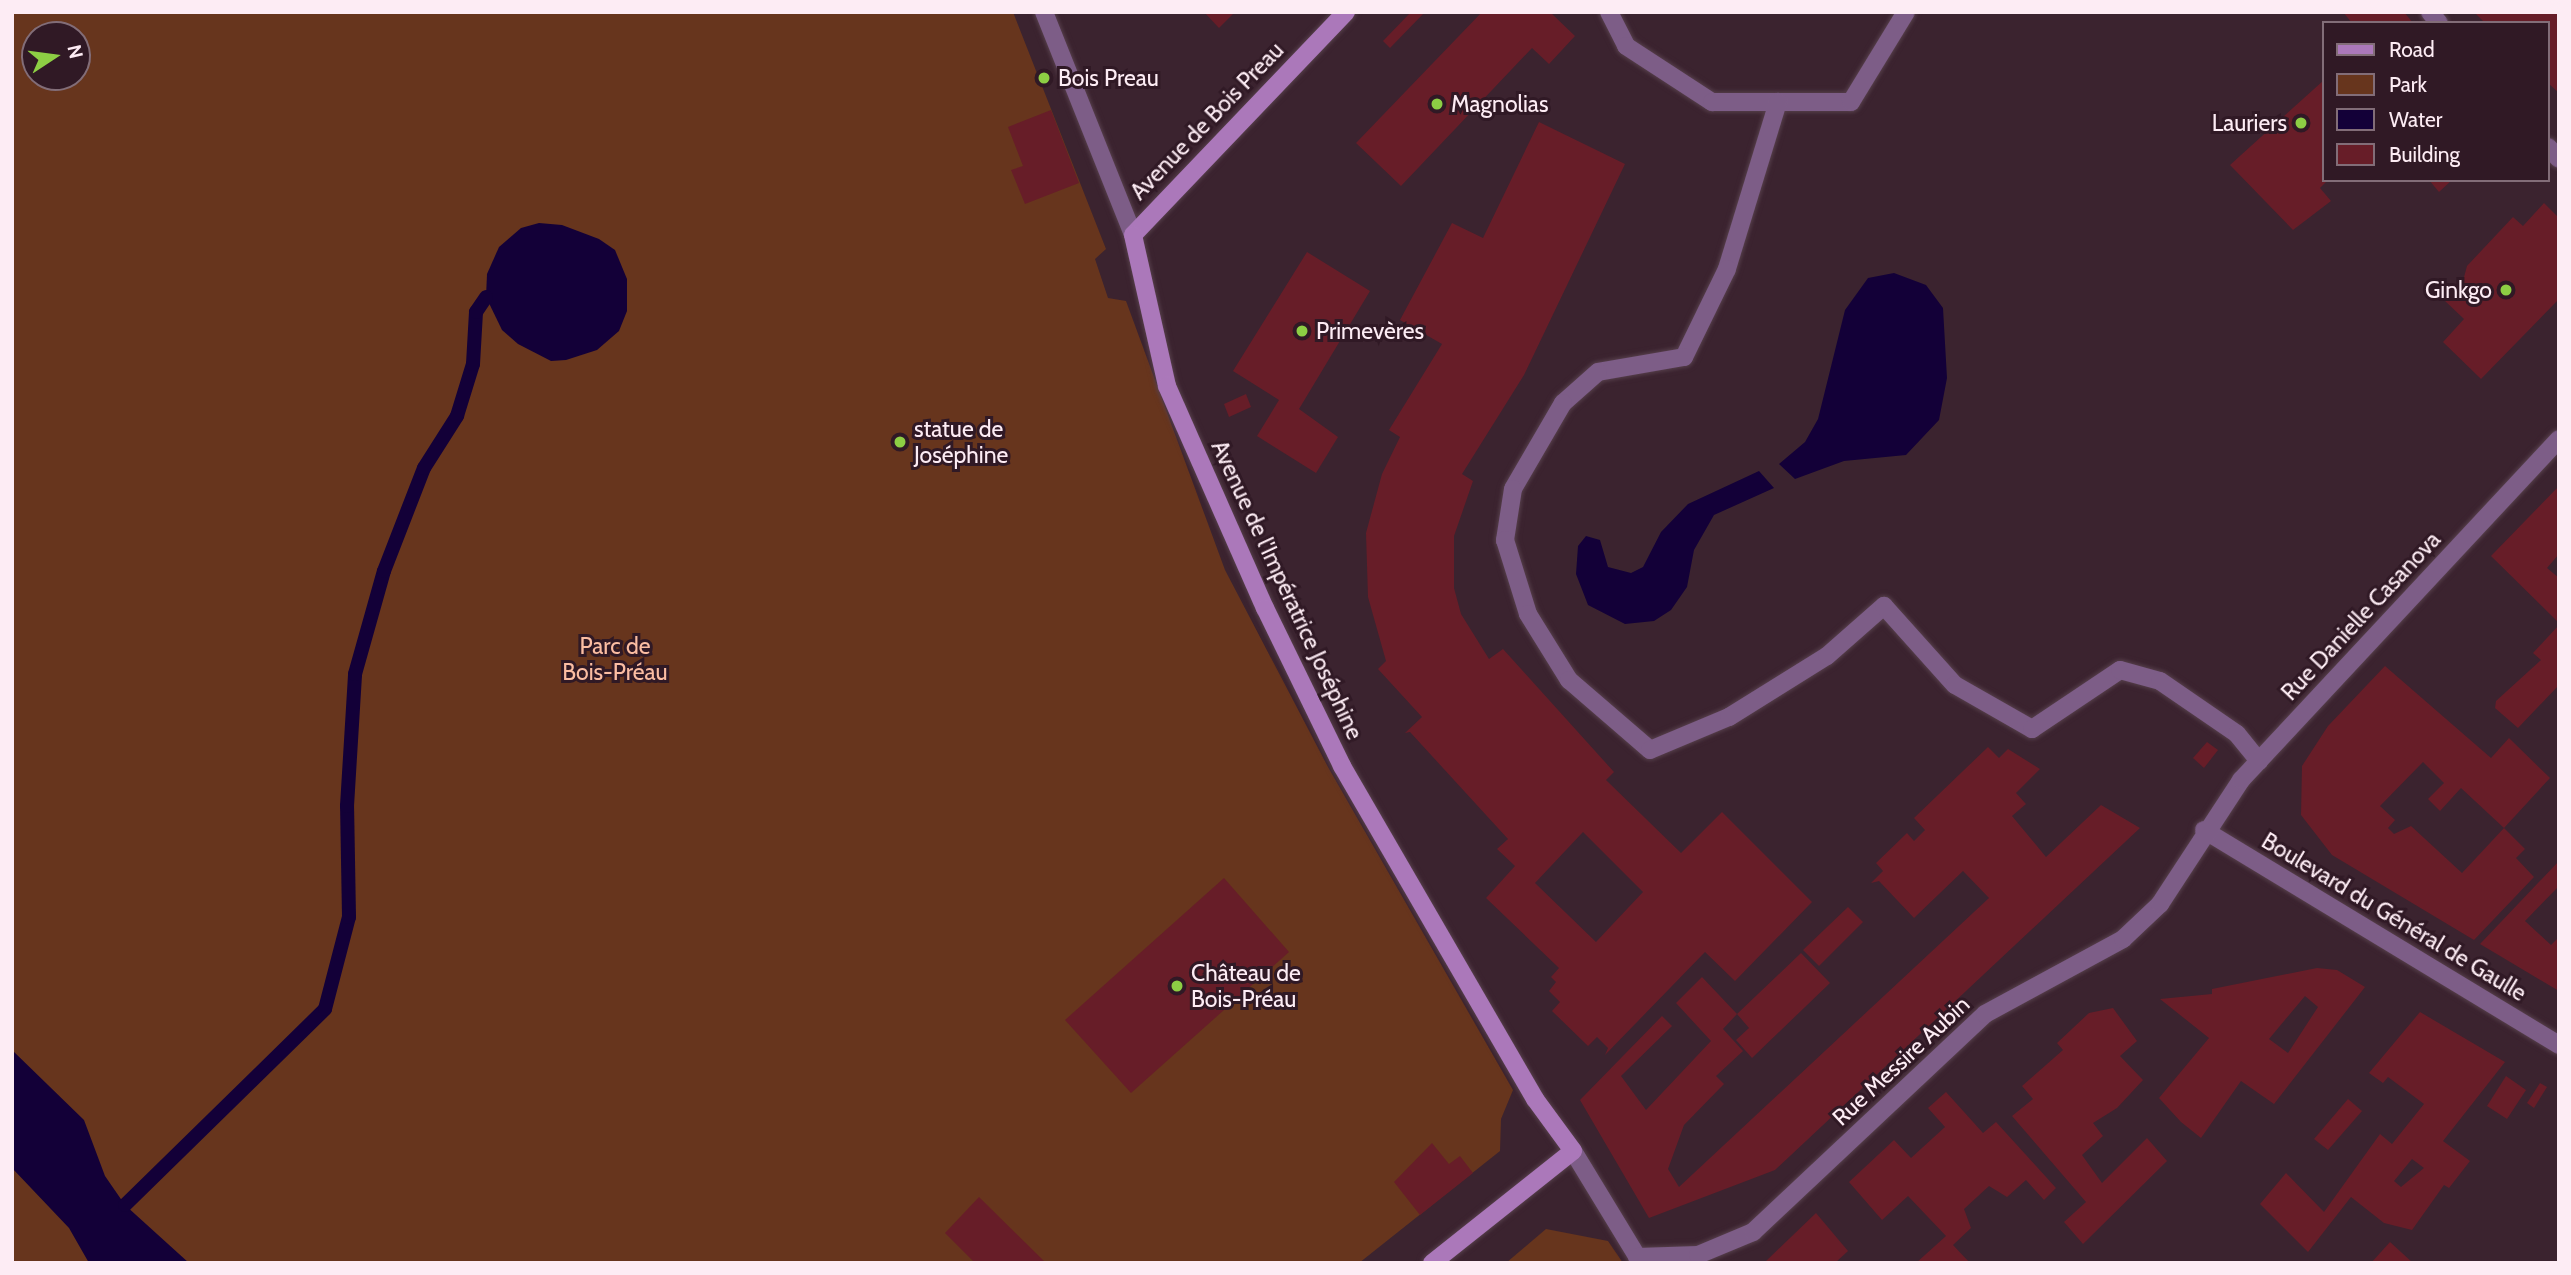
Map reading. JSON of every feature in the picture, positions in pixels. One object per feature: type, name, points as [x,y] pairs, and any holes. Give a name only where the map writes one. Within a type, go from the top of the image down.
[{"type":"main road","name":"Avenue de Bois Preau","points":[[1133,235],[1346,12]]},
{"type":"main road","name":"Avenue de l'Impératrice Joséphine","points":[[1133,235],[1167,386],[1265,608],[1342,766],[1535,1099],[1573,1151]]},
{"type":"main road","points":[[1432,1263],[1573,1151]]},
{"type":"street","name":"Avenue de l'Impératrice Joséphine","points":[[1044,12],[1133,235]]},
{"type":"street","points":[[1609,12],[1626,46],[1712,102],[1851,102],[1906,12]]},
{"type":"street","points":[[1779,102],[1727,269],[1684,357],[1598,372],[1563,403],[1513,489],[1505,540],[1528,614],[1569,680],[1650,750],[1729,717],[1828,656],[1884,606],[1955,685],[2032,729],[2120,670],[2160,681],[2237,734],[2259,761]]},
{"type":"street","name":"Rue Danielle Casanova","points":[[2204,830],[2259,761],[2559,439]]},
{"type":"street","name":"Boulevard du Général de Gaulle","points":[[2204,830],[2559,1045]]},
{"type":"street","name":"Rue Messire Aubin","points":[[1639,1260],[1698,1255],[1753,1232],[1985,1014],[2123,939],[2160,904],[2204,830]]},
{"type":"street","points":[[1573,1151],[1639,1260]]},
{"type":"green space","name":"Parc de Bois-Préau","points":[[12,12],[1013,12],[1106,249],[1095,259],[1108,298],[1126,301],[1225,570],[1328,767],[1513,1090],[1501,1119],[1500,1151],[1359,1263],[12,1263]]},
{"type":"green space","points":[[1546,1229],[1608,1241],[1623,1263],[1506,1263]]},
{"type":"water","points":[[539,223],[562,225],[599,239],[615,250],[627,279],[627,311],[619,331],[597,350],[566,360],[551,361],[518,344],[502,330],[486,297],[487,274],[499,247],[521,228]]},
{"type":"water","points":[[1894,273],[1926,285],[1943,308],[1947,378],[1939,420],[1906,455],[1844,461],[1795,479],[1779,464],[1805,442],[1818,419],[1845,310],[1868,278]]},
{"type":"water","points":[[1759,471],[1774,488],[1714,515],[1694,550],[1687,587],[1671,610],[1654,621],[1625,624],[1588,605],[1576,574],[1578,546],[1586,536],[1600,540],[1608,567],[1631,573],[1643,567],[1661,532],[1688,504]]},
{"type":"water","points":[[12,1050],[84,1120],[105,1176],[125,1205],[189,1263],[89,1263],[69,1228],[12,1168]]},
{"type":"building","points":[[1204,12],[1235,12],[1219,28]]},
{"type":"building","points":[[1411,12],[1425,12],[1390,48],[1383,41]]},
{"type":"building","name":"Magnolias","points":[[1482,12],[1550,12],[1575,36],[1549,64],[1532,48],[1401,186],[1356,143]]},
{"type":"building","points":[[2343,12],[2404,12],[2411,21],[2350,21]]},
{"type":"building","points":[[2474,12],[2559,12],[2559,93],[2550,85],[2550,21],[2483,21]]},
{"type":"building","name":"Lauriers","points":[[2322,82],[2322,182],[2326,182],[2320,188],[2331,201],[2293,230],[2230,165]]},
{"type":"building","points":[[1051,110],[1079,183],[1025,204],[1011,170],[1023,166],[1008,127]]},
{"type":"building","points":[[1539,122],[1625,164],[1524,375],[1462,474],[1473,481],[1454,536],[1454,588],[1461,614],[1489,659],[1503,649],[1614,772],[1606,780],[1681,853],[1722,812],[1812,902],[1735,981],[1705,952],[1605,1055],[1608,1048],[1597,1037],[1588,1046],[1552,1011],[1560,1002],[1549,991],[1556,982],[1551,977],[1559,968],[1486,898],[1515,866],[1497,849],[1508,839],[1410,732],[1405,733],[1422,717],[1378,669],[1386,661],[1368,597],[1366,533],[1382,474],[1400,437],[1389,430],[1442,344],[1400,320],[1452,223],[1483,238]],"holes":[[[1583,832],[1643,892],[1596,942],[1535,883]]]},
{"type":"building","points":[[2431,182],[2450,182],[2439,192]]},
{"type":"building","name":"Ginkgo","points":[[2544,203],[2559,218],[2559,299],[2481,379],[2443,342],[2464,319],[2444,300],[2463,281],[2467,266],[2513,217],[2523,226]]},
{"type":"building","name":"Primevères","points":[[1307,252],[1370,291],[1299,409],[1338,437],[1316,473],[1257,436],[1279,400],[1233,371]]},
{"type":"building","points":[[1246,394],[1251,407],[1229,417],[1224,404]]},
{"type":"building","points":[[2559,486],[2559,554],[2547,568],[2559,578],[2559,623],[2491,556]]},
{"type":"building","points":[[2559,625],[2559,685],[2518,728],[2495,708],[2496,701],[2541,660],[2533,653]]},
{"type":"building","points":[[2385,666],[2491,758],[2509,738],[2550,778],[2504,828],[2525,849],[2516,858],[2534,877],[2474,940],[2332,855],[2301,815],[2302,766],[2328,726]],"holes":[[[2423,762],[2444,783],[2428,799],[2440,811],[2461,788],[2504,828],[2462,873],[2411,826],[2394,834],[2388,828],[2395,820],[2380,806]]]},
{"type":"building","points":[[2207,742],[2218,750],[2204,768],[2193,758]]},
{"type":"building","points":[[1988,747],[1999,758],[2008,749],[2040,769],[2016,793],[2026,804],[2012,816],[2046,857],[2101,805],[2140,828],[1775,1170],[1649,1218],[1580,1100],[1662,1016],[1672,1026],[1621,1076],[1646,1110],[1711,1041],[1676,1003],[1702,977],[1737,1014],[1723,1029],[1743,1051],[1716,1076],[1724,1084],[1684,1125],[1668,1169],[1679,1187],[1989,898],[1963,871],[1914,918],[1879,881],[1871,883],[1883,871],[1876,863],[1907,833],[1914,841],[1925,830],[1914,818]]},
{"type":"building","points":[[2559,861],[2559,886],[2525,921],[2551,945],[2559,937],[2559,991],[2480,944]]},
{"type":"building","name":"Château de Bois-Préau","points":[[1224,878],[1289,952],[1131,1093],[1065,1020]]},
{"type":"building","points":[[1848,907],[1863,922],[1819,966],[1803,950]]},
{"type":"building","points":[[1801,953],[1830,983],[1752,1058],[1736,1040],[1749,1028],[1737,1014]]},
{"type":"building","points":[[2317,968],[2337,970],[2365,987],[2274,1104],[2241,1081],[2201,1138],[2181,1122],[2159,1098],[2209,1038],[2160,999],[2212,994],[2212,989]],"holes":[[[2305,996],[2318,1007],[2288,1053],[2269,1039]]]},
{"type":"building","points":[[2113,1008],[2137,1041],[2120,1056],[2143,1080],[2117,1108],[2093,1123],[2103,1136],[2082,1155],[2102,1183],[2147,1138],[2167,1161],[2083,1244],[2064,1222],[2086,1202],[2012,1116],[2033,1099],[2022,1086],[2063,1050],[2057,1043],[2089,1013]]},
{"type":"building","points":[[2420,1012],[2505,1062],[2443,1141],[2470,1161],[2449,1188],[2444,1185],[2412,1230],[2384,1223],[2351,1197],[2308,1252],[2260,1204],[2286,1173],[2324,1212],[2380,1134],[2392,1144],[2424,1104],[2388,1077],[2383,1083],[2369,1073]],"holes":[[[2412,1159],[2424,1168],[2401,1187],[2394,1181]]]},
{"type":"building","points":[[2506,1076],[2526,1090],[2507,1119],[2487,1106]]},
{"type":"building","points":[[2540,1083],[2547,1087],[2534,1108],[2527,1103]]},
{"type":"building","points":[[1946,1092],[1983,1133],[1996,1122],[2056,1188],[2044,1200],[2026,1180],[2007,1197],[1989,1186],[1964,1209],[1971,1228],[1953,1245],[1970,1263],[1916,1263],[1946,1236],[1908,1196],[1882,1220],[1849,1182],[1894,1140],[1911,1158],[1945,1127],[1928,1108]]},
{"type":"building","points":[[2348,1099],[2362,1111],[2328,1150],[2314,1139]]},
{"type":"building","points":[[1432,1143],[1449,1164],[1460,1156],[1473,1173],[1420,1215],[1394,1182]]},
{"type":"building","points":[[979,1197],[1046,1263],[975,1263],[945,1233]]},
{"type":"building","points":[[1816,1213],[1848,1251],[1835,1263],[1764,1263]]},
{"type":"building","points":[[2390,1242],[2413,1263],[2371,1263]]},
{"type":"waterway","points":[[125,1205],[325,1009],[349,917],[347,806],[355,674],[384,571],[424,468],[457,416],[473,364],[476,312],[486,297]]},
{"type":"place","name":"Bois Preau","points":[[1044,78]]},
{"type":"place","name":"Magnolias","points":[[1437,104]]},
{"type":"place","name":"Lauriers","points":[[2301,123]]},
{"type":"place","name":"Ginkgo","points":[[2506,290]]},
{"type":"place","name":"Primevères","points":[[1302,331]]},
{"type":"place","name":"statue de Joséphine","points":[[900,442]]},
{"type":"place","name":"Château de Bois-Préau","points":[[1177,986]]}]
